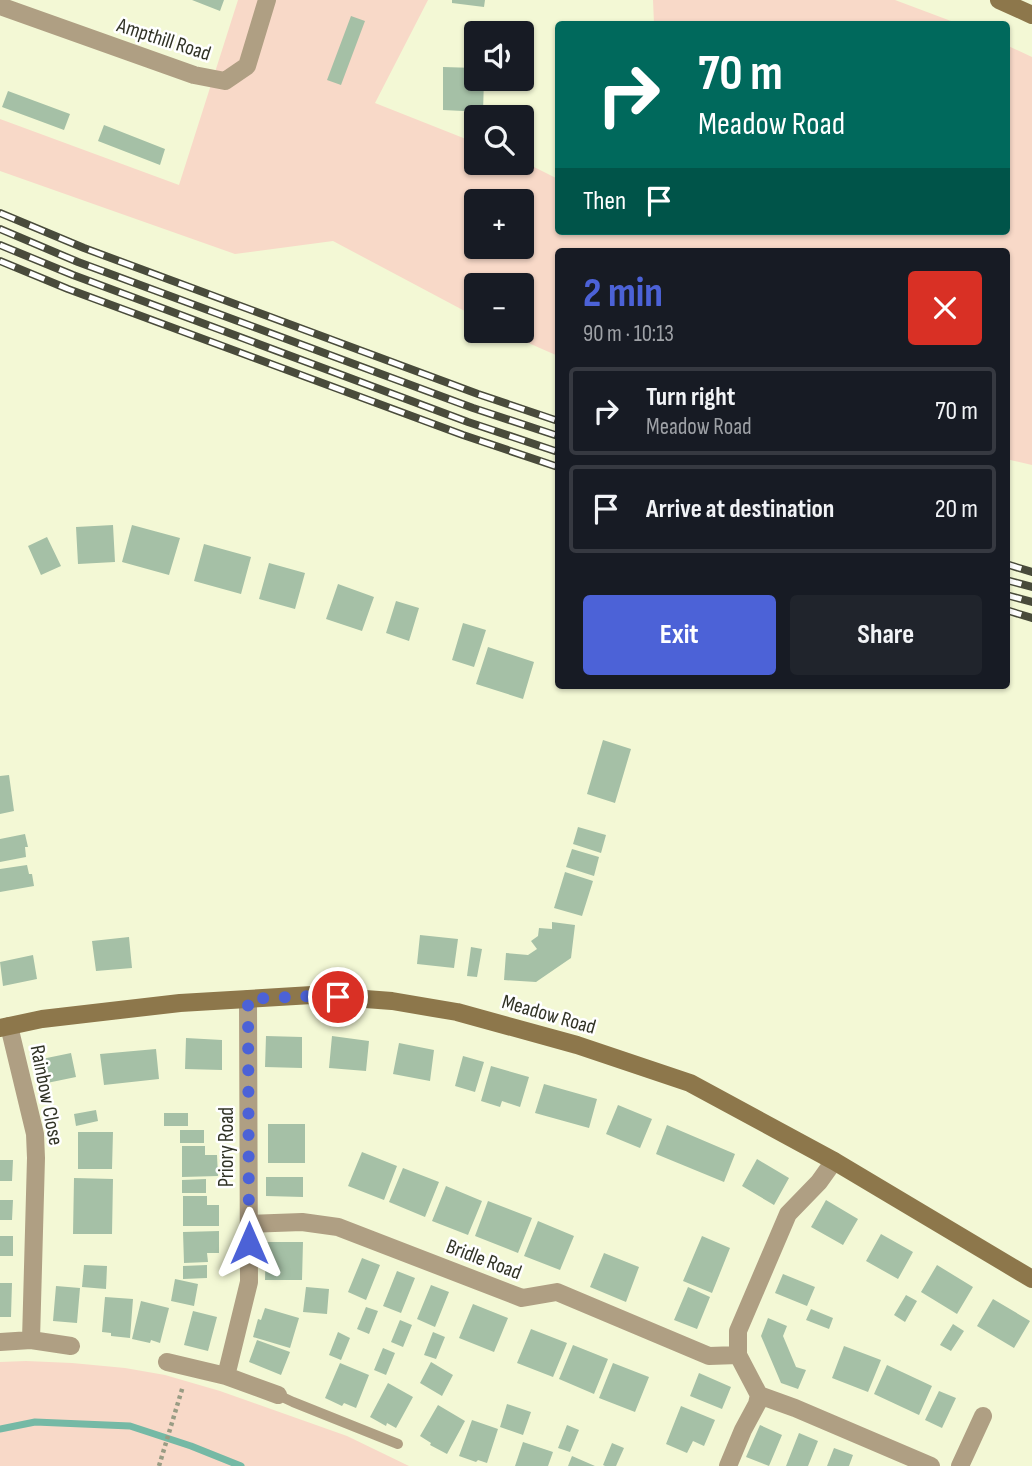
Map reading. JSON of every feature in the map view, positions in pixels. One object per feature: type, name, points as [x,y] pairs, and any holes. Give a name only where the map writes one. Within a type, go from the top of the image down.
[{"type":"street","name":"Ampthill Road","points":[[0,6],[194,75],[225,81],[247,66],[267,0]]},
{"type":"street","points":[[999,0],[1032,15]]},
{"type":"street","name":"Meadow Road","points":[[5,1027],[42,1019],[180,1003],[312,996],[392,1001],[457,1012],[577,1045],[691,1083],[834,1161],[1032,1279]]},
{"type":"street","name":"Priory Road","points":[[226,1376],[249,1282],[248,999]]},
{"type":"street","name":"Rainbow Close","points":[[5,1027],[35,1134],[30,1340]]},
{"type":"street","points":[[834,1161],[819,1182],[788,1214],[738,1331],[738,1355],[760,1395],[931,1466]]},
{"type":"street","name":"Bridle Road","points":[[249,1224],[302,1222],[338,1227],[522,1298],[557,1292],[709,1356],[738,1355]]},
{"type":"street","points":[[0,1342],[30,1340],[71,1346]]},
{"type":"street","points":[[167,1362],[226,1376],[278,1395]]},
{"type":"street","points":[[728,1466],[760,1395]]},
{"type":"street","points":[[960,1466],[983,1416]]},
{"type":"lane","points":[[278,1395],[398,1444]]},
{"type":"path","points":[[160,1465],[188,1367]]},
{"type":"shaded area","points":[[238,0],[428,0],[375,103],[464,138],[464,175],[534,175],[534,167],[555,178],[555,235],[1010,235],[1010,47],[1032,57],[1032,465],[1010,460],[1010,248],[555,248],[555,355],[528,343],[534,343],[534,273],[464,273],[464,311],[333,241],[235,254],[0,171],[0,119],[179,185]]},
{"type":"shaded area","points":[[653,0],[895,0],[951,21],[654,21]]},
{"type":"shaded area","points":[[26,1361],[125,1368],[165,1375],[220,1391],[347,1436],[409,1466],[0,1466],[0,1362]]},
{"type":"building","points":[[192,0],[224,0],[220,11]]},
{"type":"building","points":[[452,0],[485,0],[484,7],[452,3]]},
{"type":"building","points":[[351,16],[365,21],[341,85],[327,80]]},
{"type":"building","points":[[443,67],[464,68],[464,91],[484,91],[483,105],[464,105],[464,111],[443,110]]},
{"type":"building","points":[[8,91],[70,114],[64,130],[2,107]]},
{"type":"building","points":[[104,125],[165,149],[160,165],[98,141]]},
{"type":"building","points":[[113,525],[115,562],[78,564],[76,527]]},
{"type":"building","points":[[132,525],[180,538],[169,575],[122,562]]},
{"type":"building","points":[[47,537],[61,566],[41,575],[28,546]]},
{"type":"building","points":[[204,544],[251,557],[241,594],[194,581]]},
{"type":"building","points":[[269,563],[305,573],[295,609],[259,599]]},
{"type":"building","points":[[338,584],[374,597],[362,631],[326,619]]},
{"type":"building","points":[[396,601],[419,608],[409,641],[386,633]]},
{"type":"building","points":[[463,623],[486,630],[474,667],[452,660]]},
{"type":"building","points":[[488,647],[534,662],[523,699],[476,684]]},
{"type":"building","points":[[603,740],[631,749],[615,803],[587,794]]},
{"type":"building","points":[[9,775],[14,811],[0,814],[0,776]]},
{"type":"building","points":[[578,827],[606,835],[601,853],[573,844]]},
{"type":"building","points":[[25,834],[28,847],[25,847],[26,857],[0,862],[0,839]]},
{"type":"building","points":[[572,849],[599,857],[594,876],[566,867]]},
{"type":"building","points":[[27,865],[34,886],[0,892],[0,869]]},
{"type":"building","points":[[565,872],[593,881],[582,916],[554,908]]},
{"type":"building","points":[[552,922],[575,925],[571,958],[536,982],[504,980],[506,953],[528,955],[537,949],[531,941],[538,936],[539,928],[552,929]]},
{"type":"building","points":[[420,935],[458,939],[454,968],[417,964]]},
{"type":"building","points":[[129,937],[132,968],[96,971],[92,941]]},
{"type":"building","points":[[471,947],[482,949],[477,977],[467,976]]},
{"type":"building","points":[[33,955],[37,979],[3,986],[0,962]]},
{"type":"building","points":[[266,1036],[302,1037],[302,1068],[265,1067]]},
{"type":"building","points":[[332,1036],[369,1041],[366,1071],[329,1068]]},
{"type":"building","points":[[186,1038],[222,1040],[222,1070],[185,1069]]},
{"type":"building","points":[[399,1043],[434,1050],[430,1081],[393,1074]]},
{"type":"building","points":[[156,1049],[159,1079],[104,1085],[100,1054]]},
{"type":"building","points":[[71,1053],[76,1077],[42,1084],[37,1060]]},
{"type":"building","points":[[463,1056],[484,1062],[475,1092],[455,1086]]},
{"type":"building","points":[[491,1066],[529,1077],[520,1107],[502,1101],[500,1107],[481,1101]]},
{"type":"building","points":[[544,1084],[597,1099],[589,1128],[535,1113]]},
{"type":"building","points":[[618,1105],[652,1119],[640,1148],[606,1134]]},
{"type":"building","points":[[96,1110],[98,1121],[76,1126],[74,1114]]},
{"type":"building","points":[[164,1113],[188,1113],[188,1126],[164,1126]]},
{"type":"building","points":[[268,1124],[305,1124],[305,1163],[268,1163]]},
{"type":"building","points":[[667,1125],[735,1154],[724,1182],[656,1154]]},
{"type":"building","points":[[180,1130],[204,1130],[204,1143],[180,1143]]},
{"type":"building","points":[[78,1132],[113,1132],[112,1169],[78,1169]]},
{"type":"building","points":[[182,1146],[205,1146],[205,1155],[217,1155],[218,1176],[182,1177]]},
{"type":"building","points":[[362,1152],[397,1166],[384,1200],[348,1186]]},
{"type":"building","points":[[757,1159],[789,1178],[774,1205],[742,1186]]},
{"type":"building","points":[[0,1160],[13,1160],[12,1181],[0,1181]]},
{"type":"building","points":[[403,1168],[439,1182],[425,1217],[389,1202]]},
{"type":"building","points":[[266,1177],[303,1177],[303,1197],[266,1196]]},
{"type":"building","points":[[74,1178],[113,1179],[112,1234],[73,1234]]},
{"type":"building","points":[[206,1179],[206,1193],[182,1193],[182,1180]]},
{"type":"building","points":[[446,1186],[482,1201],[468,1235],[432,1221]]},
{"type":"building","points":[[183,1196],[207,1196],[207,1205],[219,1205],[219,1226],[183,1226]]},
{"type":"building","points":[[0,1200],[13,1200],[12,1220],[0,1220]]},
{"type":"building","points":[[826,1200],[858,1219],[843,1245],[811,1227]]},
{"type":"building","points":[[488,1201],[532,1218],[518,1253],[475,1236]]},
{"type":"building","points":[[538,1221],[574,1236],[560,1270],[524,1256]]},
{"type":"building","points":[[219,1231],[219,1253],[207,1253],[208,1262],[184,1263],[183,1232]]},
{"type":"building","points":[[881,1234],[913,1252],[898,1279],[866,1261]]},
{"type":"building","points":[[0,1236],[13,1236],[13,1256],[0,1256]]},
{"type":"building","points":[[702,1236],[730,1248],[712,1293],[683,1281]]},
{"type":"building","points":[[266,1242],[303,1242],[302,1280],[265,1280]]},
{"type":"building","points":[[604,1253],[639,1267],[626,1302],[590,1287]]},
{"type":"building","points":[[362,1258],[380,1265],[366,1300],[348,1292]]},
{"type":"building","points":[[84,1265],[107,1266],[106,1289],[82,1287]]},
{"type":"building","points":[[207,1265],[207,1278],[183,1279],[183,1266]]},
{"type":"building","points":[[937,1265],[973,1287],[957,1314],[921,1292]]},
{"type":"building","points":[[397,1271],[415,1278],[401,1313],[383,1306]]},
{"type":"building","points":[[783,1274],[815,1287],[807,1306],[775,1293]]},
{"type":"building","points":[[175,1279],[198,1284],[194,1306],[171,1301]]},
{"type":"building","points":[[0,1283],[12,1283],[11,1317],[0,1317]]},
{"type":"building","points":[[431,1285],[449,1292],[435,1327],[417,1319]]},
{"type":"building","points":[[56,1286],[80,1288],[77,1323],[53,1321]]},
{"type":"building","points":[[306,1287],[329,1289],[327,1314],[303,1312]]},
{"type":"building","points":[[688,1287],[710,1297],[697,1329],[674,1320]]},
{"type":"building","points":[[906,1295],[917,1301],[905,1322],[894,1315]]},
{"type":"building","points":[[105,1297],[133,1299],[130,1338],[102,1332]]},
{"type":"building","points":[[993,1299],[1030,1321],[1014,1348],[977,1326]]},
{"type":"building","points":[[141,1301],[169,1308],[160,1343],[132,1339]]},
{"type":"building","points":[[473,1304],[508,1318],[494,1352],[459,1338]]},
{"type":"building","points":[[366,1307],[378,1311],[369,1334],[357,1329]]},
{"type":"building","points":[[265,1308],[299,1318],[290,1348],[253,1337],[258,1319],[261,1320]]},
{"type":"building","points":[[811,1309],[833,1318],[829,1329],[806,1320]]},
{"type":"building","points":[[193,1311],[217,1317],[208,1351],[184,1345]]},
{"type":"building","points":[[768,1318],[787,1326],[783,1336],[796,1367],[806,1370],[798,1389],[781,1383],[761,1336]]},
{"type":"building","points":[[400,1320],[412,1325],[403,1347],[391,1342]]},
{"type":"building","points":[[953,1324],[964,1331],[951,1351],[940,1345]]},
{"type":"building","points":[[531,1329],[567,1343],[553,1377],[517,1363]]},
{"type":"building","points":[[338,1332],[350,1338],[341,1360],[329,1355]]},
{"type":"building","points":[[433,1332],[445,1337],[436,1359],[424,1355]]},
{"type":"building","points":[[257,1340],[290,1352],[281,1375],[249,1362]]},
{"type":"building","points":[[573,1345],[608,1359],[594,1394],[559,1379]]},
{"type":"building","points":[[844,1346],[881,1360],[868,1392],[832,1378]]},
{"type":"building","points":[[383,1348],[395,1353],[386,1375],[374,1370]]},
{"type":"building","points":[[431,1362],[453,1375],[442,1396],[420,1383]]},
{"type":"building","points":[[340,1363],[369,1375],[356,1408],[344,1403],[342,1406],[325,1398]]},
{"type":"building","points":[[613,1363],[649,1377],[635,1412],[599,1398]]},
{"type":"building","points":[[887,1365],[932,1386],[919,1415],[874,1394]]},
{"type":"building","points":[[699,1373],[731,1387],[722,1409],[690,1396]]},
{"type":"building","points":[[388,1383],[413,1397],[396,1428],[370,1417]]},
{"type":"building","points":[[939,1391],[956,1398],[942,1428],[925,1420]]},
{"type":"building","points":[[507,1404],[531,1412],[523,1435],[500,1427]]},
{"type":"building","points":[[438,1405],[465,1421],[447,1454],[420,1436]]},
{"type":"building","points":[[681,1406],[715,1420],[704,1446],[693,1441],[687,1453],[666,1444]]},
{"type":"building","points":[[472,1420],[498,1429],[487,1463],[459,1456]]},
{"type":"building","points":[[567,1425],[579,1430],[570,1452],[558,1448]]},
{"type":"building","points":[[760,1425],[782,1435],[769,1466],[746,1457]]},
{"type":"building","points":[[799,1433],[818,1441],[808,1466],[786,1466]]},
{"type":"building","points":[[523,1442],[553,1452],[548,1466],[515,1466]]},
{"type":"building","points":[[612,1443],[624,1448],[616,1466],[605,1466],[603,1465]]},
{"type":"building","points":[[834,1448],[853,1455],[849,1466],[827,1466]]},
{"type":"building","points":[[572,1456],[595,1466],[568,1466]]},
{"type":"waterway","points":[[0,1429],[35,1422],[130,1426],[241,1466]]},
{"type":"railway","points":[[0,213],[84,248],[555,420]]},
{"type":"railway","points":[[0,229],[78,262],[473,408],[555,435]]},
{"type":"railway","points":[[0,245],[73,275],[468,422],[555,451]]},
{"type":"railway","points":[[0,261],[68,289],[463,435],[555,466]]},
{"type":"railway","points":[[1010,565],[1032,572]]},
{"type":"railway","points":[[1010,581],[1032,587]]},
{"type":"railway","points":[[1010,596],[1032,602]]},
{"type":"railway","points":[[1010,611],[1032,618]]},
{"type":"route","points":[[249,1243],[248,999],[338,997]]}]
